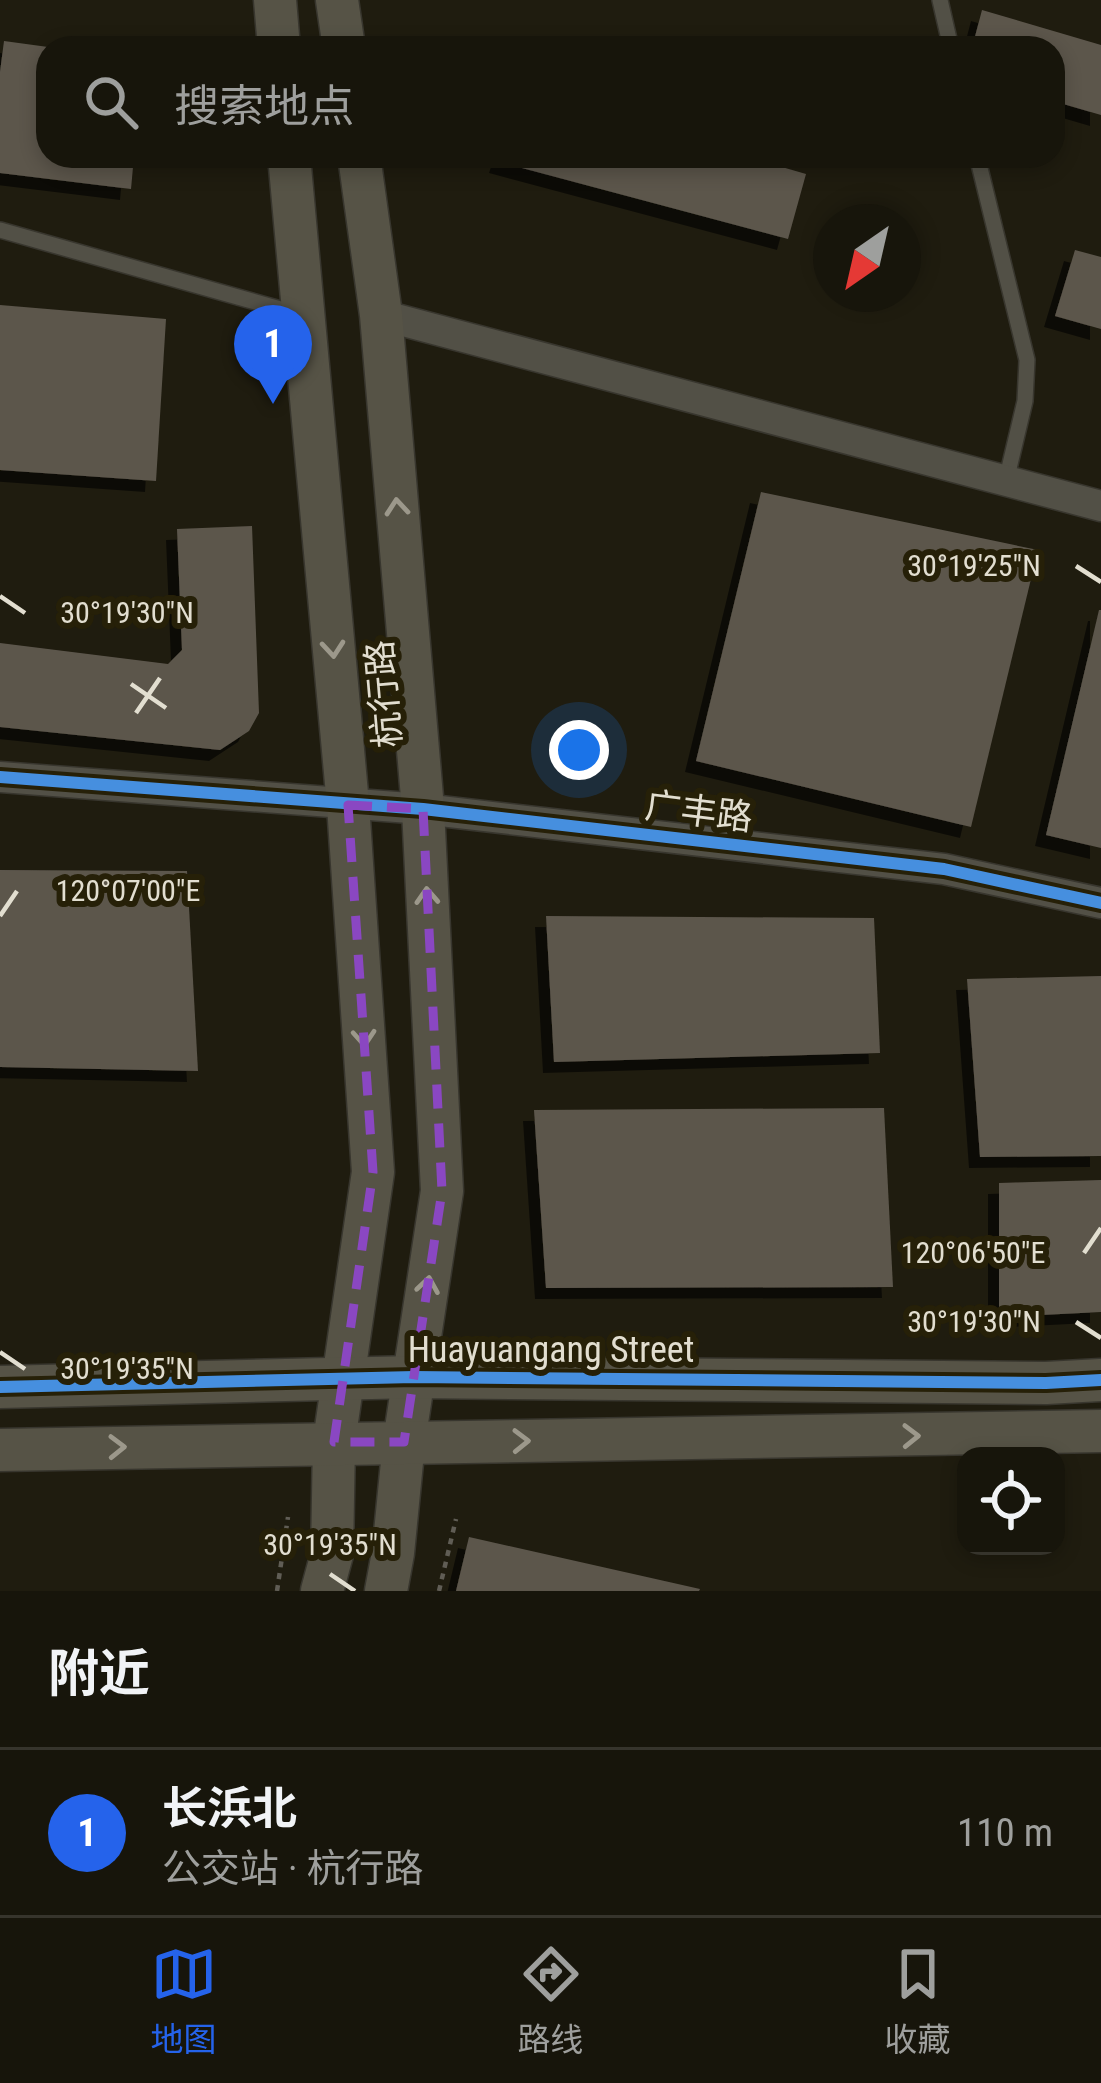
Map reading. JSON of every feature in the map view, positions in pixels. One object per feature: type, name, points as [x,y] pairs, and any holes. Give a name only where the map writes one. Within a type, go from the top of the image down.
[{"type":"main road","points":[[274,0],[278,36]]},
{"type":"main road","points":[[337,0],[342,36]]},
{"type":"main road","name":"杭行路","points":[[290,168],[348,805],[373,1172],[334,1442],[332,1554],[322,1591]]},
{"type":"main road","name":"杭行路","points":[[361,168],[382,315],[423,809],[442,1191],[386,1591]]},
{"type":"main road","name":"Huayuangang Street","points":[[0,1387],[414,1377],[1101,1379]]},
{"type":"main road","points":[[0,1450],[1101,1431]]},
{"type":"street","points":[[382,315],[1101,506]]},
{"type":"street","name":"广丰路","points":[[0,777],[423,809],[944,869],[1101,903]]},
{"type":"lane","points":[[940,0],[948,36]]},
{"type":"lane","points":[[980,168],[1027,360],[1025,400],[1006,481]]},
{"type":"lane","points":[[0,230],[303,315]]},
{"type":"path","points":[[277,1591],[288,1517]]},
{"type":"path","points":[[439,1591],[456,1519]]},
{"type":"highlighted area","points":[[348,805],[423,809],[442,1191],[404,1442],[334,1442],[373,1172]]},
{"type":"building","points":[[982,10],[1101,45],[1101,115],[1065,104],[1065,36],[975,36]]},
{"type":"building","points":[[4,41],[36,45],[36,168],[133,168],[131,189],[0,173]]},
{"type":"building","points":[[522,168],[785,168],[806,174],[788,239]]},
{"type":"building","points":[[1075,250],[1101,257],[1101,329],[1055,316]]},
{"type":"building","points":[[0,305],[166,319],[156,481],[0,470]]},
{"type":"building","points":[[761,492],[1038,550],[971,827],[696,761]]},
{"type":"building","points":[[252,526],[259,713],[249,731],[220,750],[0,727],[0,643],[168,664],[182,650],[177,529]]},
{"type":"building","points":[[1101,610],[1101,848],[1046,835]]},
{"type":"building","points":[[0,870],[187,871],[198,1071],[0,1067]]},
{"type":"building","points":[[546,916],[874,918],[880,1053],[554,1062]]},
{"type":"building","points":[[1101,976],[1101,1156],[980,1157],[967,979]]},
{"type":"building","points":[[884,1108],[893,1287],[546,1288],[534,1110]]},
{"type":"building","points":[[1101,1180],[1101,1312],[999,1317],[999,1183]]},
{"type":"building","points":[[469,1537],[700,1589],[456,1591]]},
{"type":"cycle path","points":[[0,777],[423,809],[944,869],[1101,903]]},
{"type":"cycle path","points":[[0,1387],[414,1377],[1101,1380]]},
{"type":"place","name":"长浜北","points":[[273,404]]}]
